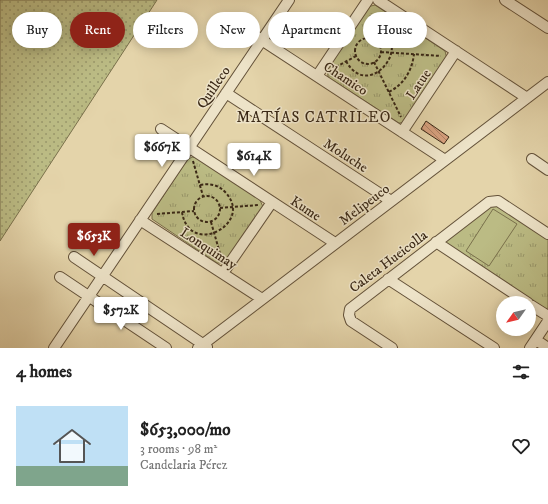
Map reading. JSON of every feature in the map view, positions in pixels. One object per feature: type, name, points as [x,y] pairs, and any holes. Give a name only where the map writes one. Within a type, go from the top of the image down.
[{"type":"street","name":"Quilleco","points":[[54,348],[289,0]]},
{"type":"street","points":[[505,0],[548,28]]},
{"type":"street","points":[[317,76],[373,2],[527,98]]},
{"type":"street","name":"Chamico","points":[[262,40],[404,130],[445,160]]},
{"type":"street","name":"Latue","points":[[404,130],[455,54]]},
{"type":"street","name":"Melipeuco","points":[[203,347],[262,299],[548,82]]},
{"type":"street","name":"Moluche","points":[[226,93],[391,201]]},
{"type":"street","name":"Kume","points":[[161,130],[271,203],[335,243]]},
{"type":"street","points":[[532,159],[548,170]]},
{"type":"street","name":"Caleta Hueicolla","points":[[392,348],[354,323],[349,315],[350,309],[353,305],[493,200],[498,201],[548,234]]},
{"type":"street","points":[[224,272],[271,203]]},
{"type":"street","name":"Lonquimay","points":[[142,218],[262,299]]},
{"type":"street","points":[[436,242],[518,296]]},
{"type":"street","points":[[74,257],[203,347]]},
{"type":"street","points":[[60,277],[166,348]]},
{"type":"street","points":[[388,279],[494,348]]},
{"type":"street","points":[[536,308],[548,316]]},
{"type":"street","points":[[548,321],[533,344],[548,348]]},
{"type":"path","points":[[372,12],[373,2]]},
{"type":"path","points":[[363,40],[358,42],[355,52],[357,58],[363,63],[374,62],[379,58],[381,52],[380,48]]},
{"type":"path","points":[[346,61],[351,68],[359,73],[370,75],[378,72],[388,64],[392,53],[391,48]]},
{"type":"path","points":[[381,52],[455,54]]},
{"type":"path","points":[[389,92],[398,86],[406,77],[412,65],[414,54]]},
{"type":"path","points":[[374,62],[389,92],[404,130]]},
{"type":"path","points":[[189,148],[203,196]]},
{"type":"path","points":[[182,212],[185,222],[193,230],[203,234],[214,234],[226,225],[231,215],[232,207],[228,196],[219,188],[212,185],[200,185]]},
{"type":"path","points":[[203,196],[214,198],[218,202],[220,208],[219,216],[211,222],[200,221],[194,211],[196,201],[203,196]]},
{"type":"path","points":[[220,208],[271,203]]},
{"type":"path","points":[[142,218],[194,211]]},
{"type":"path","points":[[211,222],[224,272]]},
{"type":"green space","points":[[0,0],[157,0],[149,12],[133,12],[133,37],[0,241]]},
{"type":"green space","points":[[375,5],[386,12],[364,12],[367,7]]},
{"type":"green space","points":[[363,13],[363,48],[427,48],[427,39],[445,51],[447,59],[406,122],[399,123],[328,77],[327,68],[340,48],[355,48],[355,25]]},
{"type":"green space","points":[[192,157],[197,158],[260,200],[263,207],[226,261],[222,263],[217,263],[152,219],[152,213],[187,160]]},
{"type":"green space","points":[[493,205],[496,205],[548,239],[548,308],[546,309],[536,303],[536,296],[526,296],[444,243],[445,240]]},
{"type":"green space","points":[[493,209],[517,224],[489,266],[466,251]]},
{"type":"building","points":[[426,121],[449,137],[444,144],[421,129]]},
{"type":"district","name":"MATÍAS CATRILEO","points":[[314,117]]}]
